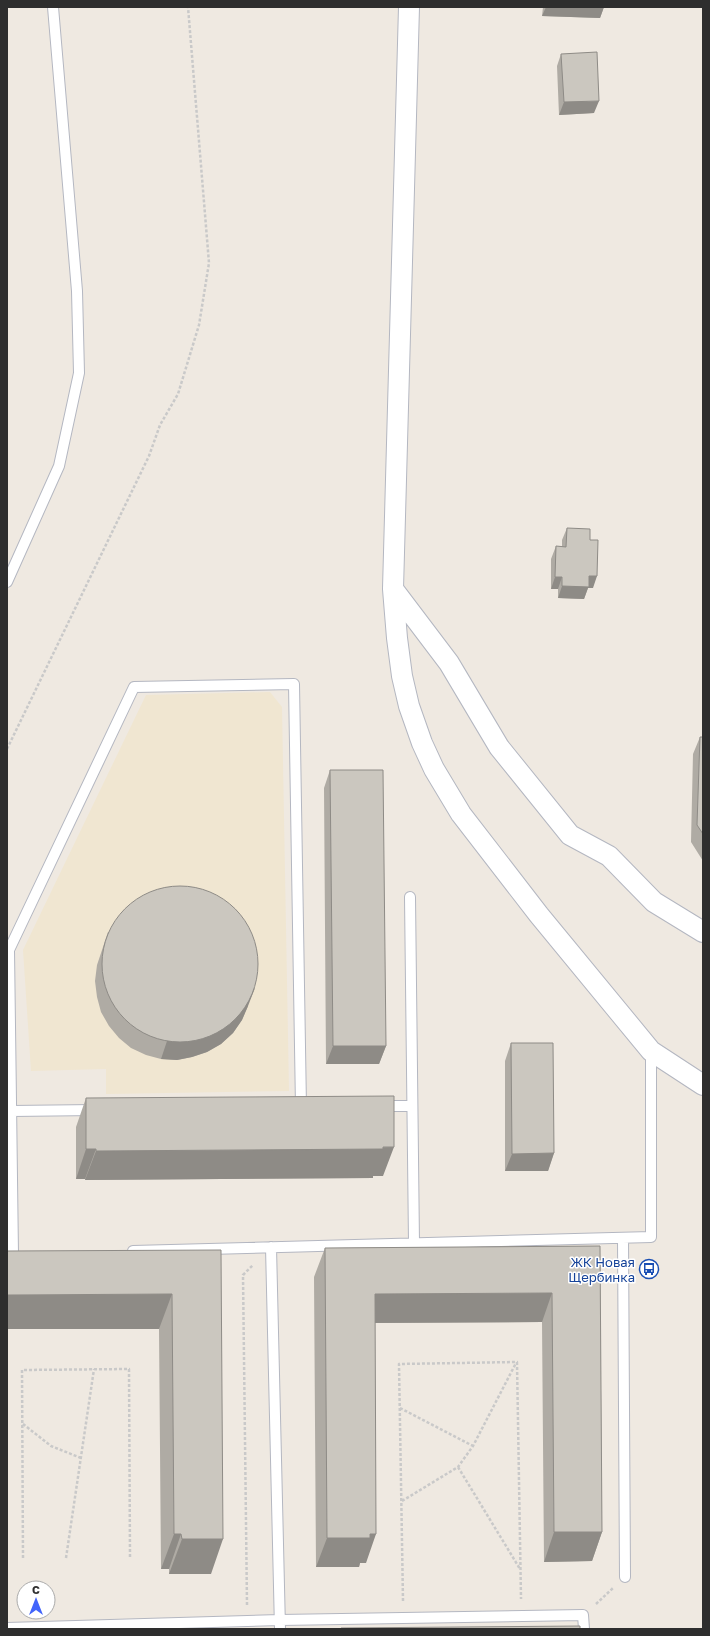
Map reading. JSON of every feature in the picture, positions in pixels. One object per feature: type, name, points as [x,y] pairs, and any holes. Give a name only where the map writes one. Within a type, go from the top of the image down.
[{"type":"street","points":[[410,7],[393,589],[397,638],[404,683],[416,726],[434,769],[461,814],[539,915],[651,1051],[703,1086]]},
{"type":"street","points":[[393,589],[449,663],[498,747],[570,835],[609,856],[654,902],[703,932]]},
{"type":"lane","points":[[7,582],[60,466],[80,374],[77,291],[53,7]]},
{"type":"lane","points":[[13,1254],[9,950],[134,687],[294,684],[296,1107],[315,1107]]},
{"type":"lane","points":[[410,897],[414,1243]]},
{"type":"lane","points":[[122,1251],[651,1237],[651,1051]]},
{"type":"lane","points":[[367,1106],[412,1106]]},
{"type":"lane","points":[[11,1110],[105,1110]]},
{"type":"lane","points":[[623,1238],[625,1577]]},
{"type":"lane","points":[[271,1247],[280,1625]]},
{"type":"lane","points":[[7,1628],[247,1621],[280,1625],[403,1618],[584,1615],[584,1629]]},
{"type":"path","points":[[7,749],[149,456],[160,425],[178,394],[199,325],[209,263],[188,7]]},
{"type":"path","points":[[247,1621],[243,1275],[271,1247]]},
{"type":"path","points":[[403,1618],[399,1364],[517,1362]]},
{"type":"path","points":[[401,1501],[458,1467],[474,1446],[517,1362]]},
{"type":"path","points":[[517,1362],[521,1615]]},
{"type":"path","points":[[23,1558],[22,1370],[129,1370],[130,1558]]},
{"type":"path","points":[[66,1558],[94,1370]]},
{"type":"path","points":[[400,1408],[474,1446]]},
{"type":"path","points":[[22,1424],[50,1446],[81,1458]]},
{"type":"path","points":[[458,1467],[521,1570]]},
{"type":"path","points":[[584,1615],[625,1577]]},
{"type":"shaded area","points":[[270,692],[282,707],[289,1091],[106,1094],[106,1069],[31,1071],[23,950],[146,695]]},
{"type":"building","points":[[597,52],[599,101],[564,102],[561,54]]},
{"type":"building","points":[[567,528],[590,529],[590,540],[598,540],[597,576],[589,576],[589,587],[562,586],[562,577],[555,577],[556,546],[566,547]]},
{"type":"building","points":[[700,737],[703,737],[703,834],[697,825]]},
{"type":"building","points":[[330,770],[383,770],[386,1046],[333,1046]]},
{"type":"building","points":[[172,886],[188,886],[203,889],[217,895],[230,904],[240,914],[249,927],[255,941],[258,964],[257,979],[249,1001],[240,1014],[230,1024],[217,1033],[203,1039],[188,1042],[172,1042],[157,1039],[143,1033],[130,1024],[120,1014],[111,1001],[105,987],[102,972],[102,956],[105,941],[111,927],[120,914],[130,904],[143,895],[157,889]]},
{"type":"building","points":[[511,1043],[553,1043],[554,1153],[512,1154]]},
{"type":"building","points":[[394,1096],[394,1147],[383,1147],[383,1149],[96,1151],[96,1149],[86,1149],[86,1098]]},
{"type":"building","points":[[600,1246],[602,1532],[554,1532],[552,1293],[375,1294],[376,1534],[370,1534],[370,1538],[327,1538],[325,1248]]},
{"type":"building","points":[[221,1250],[223,1539],[182,1539],[181,1534],[174,1534],[172,1294],[7,1295],[7,1251]]},
{"type":"building","points":[[580,1626],[580,1629],[341,1629],[341,1628]]},
{"type":"place","name":"ЖК Новая Щербинка","points":[[649,1269]]}]
